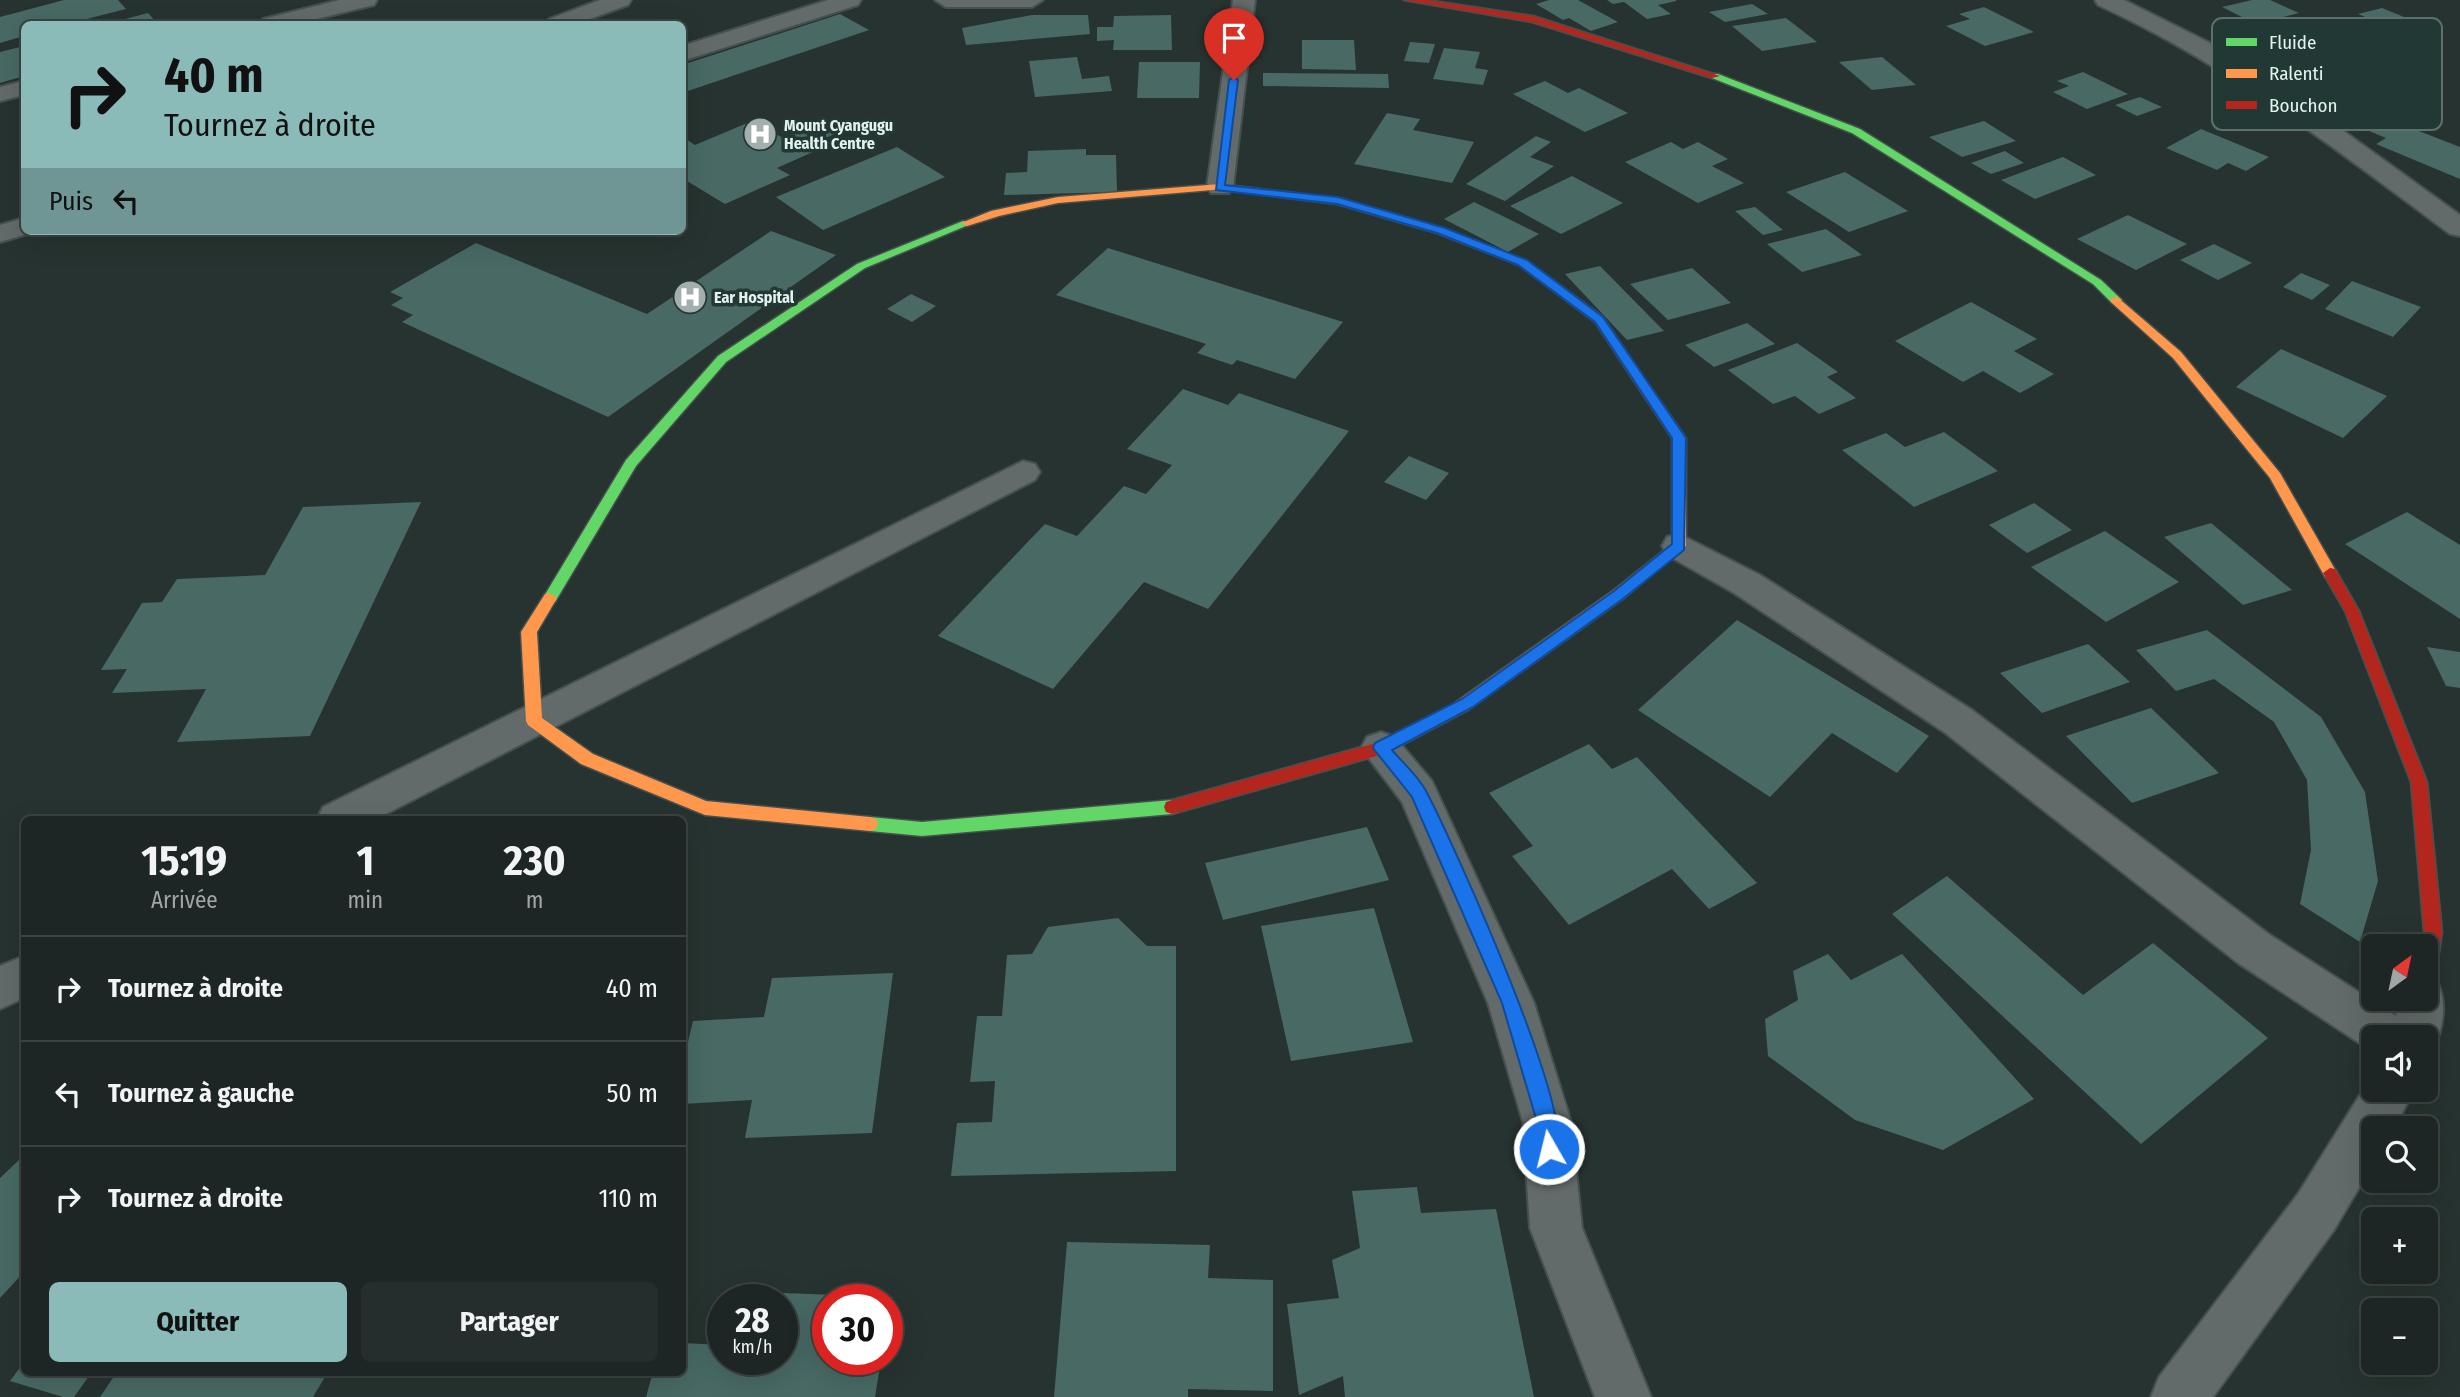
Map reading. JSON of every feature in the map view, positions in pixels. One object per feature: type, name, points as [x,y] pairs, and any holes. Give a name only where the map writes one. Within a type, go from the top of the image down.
[{"type":"street","points":[[283,21],[366,0]]},
{"type":"street","points":[[565,21],[620,0]]},
{"type":"street","points":[[686,53],[850,0]]},
{"type":"street","points":[[946,0],[1032,0]]},
{"type":"street","points":[[1220,187],[1244,0]]},
{"type":"street","points":[[1408,0],[1455,5],[1532,19],[1701,70],[1856,131],[2097,282],[2177,355],[2275,476],[2352,611],[2419,782],[2433,934]]},
{"type":"street","points":[[2106,0],[2147,17],[2212,51]]},
{"type":"street","points":[[0,94],[21,89]]},
{"type":"street","points":[[2323,130],[2460,228]]},
{"type":"street","points":[[534,721],[529,632],[631,463],[722,359],[861,266],[999,211],[1132,192],[1220,187],[1338,201],[1441,231],[1522,263],[1599,320],[1679,438],[1679,546]]},
{"type":"street","points":[[0,234],[21,227]]},
{"type":"street","points":[[344,816],[1023,472]]},
{"type":"street","points":[[534,721],[587,759],[705,808],[922,829],[1164,809],[1381,748],[1468,703],[1619,594],[1679,546]]},
{"type":"street","points":[[1679,546],[1747,584],[1958,721],[2254,949],[2372,1025]]},
{"type":"street","points":[[1381,748],[1418,793],[1511,1003],[1547,1122],[1556,1228],[1623,1397]]},
{"type":"street","points":[[0,988],[21,978]]},
{"type":"street","points":[[2179,1397],[2316,1212],[2383,1102]]},
{"type":"building","points":[[64,0],[118,0],[126,9],[79,21],[21,21],[21,37],[0,43],[0,17]]},
{"type":"building","points":[[1549,0],[1578,0],[1618,22],[1591,31],[1569,18],[1563,20],[1536,4]]},
{"type":"building","points":[[1607,0],[1676,1],[1658,5],[1671,14],[1647,19],[1624,2],[1613,4]]},
{"type":"building","points":[[2252,0],[2270,0],[2299,13],[2279,18],[2244,18],[2222,7]]},
{"type":"building","points":[[1752,4],[1768,14],[1725,22],[1709,12]]},
{"type":"building","points":[[1984,7],[2034,32],[1985,46],[1946,26],[1970,19],[1959,14]]},
{"type":"building","points":[[2382,8],[2406,18],[2367,18],[2358,14]]},
{"type":"building","points":[[148,13],[155,21],[117,21]]},
{"type":"building","points":[[840,14],[869,30],[686,92],[686,64]]},
{"type":"building","points":[[1032,15],[1088,15],[1090,34],[966,45],[962,28]]},
{"type":"building","points":[[1171,15],[1172,50],[1113,50],[1114,40],[1097,41],[1097,27],[1113,27],[1114,16]]},
{"type":"building","points":[[1786,18],[1817,42],[1762,51],[1732,26]]},
{"type":"building","points":[[1302,40],[1354,40],[1356,70],[1302,69]]},
{"type":"building","points":[[1410,42],[1435,44],[1429,63],[1404,61]]},
{"type":"building","points":[[21,47],[21,77],[0,83],[0,52]]},
{"type":"building","points":[[1444,48],[1480,52],[1475,68],[1488,70],[1483,85],[1433,79]]},
{"type":"building","points":[[1077,57],[1082,79],[1109,76],[1112,91],[1035,97],[1029,61]]},
{"type":"building","points":[[1882,57],[1916,85],[1872,90],[1839,62]]},
{"type":"building","points":[[1139,62],[1200,62],[1199,98],[1137,98]]},
{"type":"building","points":[[2083,72],[2128,94],[2087,109],[2053,92],[2069,86],[2057,81]]},
{"type":"building","points":[[1263,73],[1388,74],[1389,88],[1263,86]]},
{"type":"building","points":[[1545,81],[1568,93],[1579,88],[1628,113],[1585,132],[1513,94]]},
{"type":"building","points":[[2140,97],[2162,107],[2137,116],[2115,105]]},
{"type":"building","points":[[1387,113],[1420,119],[1413,130],[1474,142],[1452,183],[1354,164]]},
{"type":"building","points":[[827,119],[846,129],[805,147],[815,151],[777,168],[790,175],[725,204],[686,180],[686,139],[695,145],[752,121],[783,138]]},
{"type":"building","points":[[1984,121],[2016,141],[1962,157],[1929,137]]},
{"type":"building","points":[[2201,129],[2269,157],[2246,171],[2228,163],[2217,170],[2166,148]]},
{"type":"building","points":[[2416,130],[2460,147],[2460,179],[2376,144],[2386,138],[2369,131]]},
{"type":"building","points":[[1536,136],[1551,142],[1530,157],[1554,166],[1505,201],[1466,184]]},
{"type":"building","points":[[1671,142],[1683,149],[1698,142],[1728,159],[1712,166],[1744,183],[1698,203],[1625,162]]},
{"type":"building","points":[[897,147],[945,177],[823,230],[776,197]]},
{"type":"building","points":[[1086,149],[1086,155],[1116,155],[1117,192],[1004,195],[1006,173],[1027,172],[1028,151]]},
{"type":"building","points":[[2005,151],[2024,163],[1991,174],[1971,163]]},
{"type":"building","points":[[2063,157],[2096,175],[2035,199],[2001,180]]},
{"type":"building","points":[[1845,172],[1908,211],[1849,232],[1786,192]]},
{"type":"building","points":[[1572,176],[1623,203],[1561,234],[1510,206]]},
{"type":"building","points":[[1474,202],[1539,234],[1508,252],[1444,219]]},
{"type":"building","points":[[1755,207],[1783,230],[1763,235],[1735,211]]},
{"type":"building","points":[[2128,215],[2187,244],[2136,270],[2077,239]]},
{"type":"building","points":[[1826,229],[1862,255],[1802,272],[1767,244]]},
{"type":"building","points":[[771,231],[836,255],[608,417],[402,322],[413,315],[391,305],[403,298],[390,292],[476,243],[647,314]]},
{"type":"building","points":[[2214,244],[2252,263],[2218,280],[2180,260]]},
{"type":"building","points":[[1108,248],[1343,322],[1295,379],[1237,360],[1232,365],[1197,353],[1206,344],[1056,295]]},
{"type":"building","points":[[1600,266],[1664,331],[1627,340],[1565,274]]},
{"type":"building","points":[[1692,268],[1731,303],[1668,320],[1630,284]]},
{"type":"building","points":[[2301,273],[2330,285],[2312,300],[2283,287]]},
{"type":"building","points":[[2352,281],[2421,307],[2393,337],[2325,309]]},
{"type":"building","points":[[911,294],[936,306],[912,322],[887,309]]},
{"type":"building","points":[[1971,302],[2037,339],[2014,351],[2054,374],[2020,393],[1983,371],[1963,382],[1895,341]]},
{"type":"building","points":[[1747,323],[1775,344],[1714,367],[1685,345]]},
{"type":"building","points":[[1797,343],[1838,372],[1827,377],[1856,398],[1819,414],[1795,396],[1773,404],[1728,370]]},
{"type":"building","points":[[2281,349],[2387,396],[2343,438],[2236,387]]},
{"type":"building","points":[[1183,389],[1228,405],[1239,393],[1349,431],[1208,609],[1144,582],[1053,689],[938,636],[1045,524],[1077,536],[1124,486],[1146,494],[1172,465],[1127,449]]},
{"type":"building","points":[[1944,432],[1998,471],[1914,507],[1842,450],[1886,433],[1905,447]]},
{"type":"building","points":[[1409,456],[1449,473],[1426,500],[1384,482]]},
{"type":"building","points":[[421,502],[310,736],[177,742],[206,689],[112,693],[127,669],[101,670],[142,603],[162,602],[177,579],[265,575],[303,507]]},
{"type":"building","points":[[2034,503],[2072,530],[2027,553],[1989,525]]},
{"type":"building","points":[[2407,512],[2460,545],[2460,619],[2345,544]]},
{"type":"building","points":[[2211,523],[2292,590],[2243,605],[2164,537]]},
{"type":"building","points":[[2105,531],[2179,582],[2106,622],[2031,567]]},
{"type":"building","points":[[1737,620],[1929,736],[1897,773],[1832,733],[1770,797],[1638,710]]},
{"type":"building","points":[[2207,630],[2321,717],[2365,792],[2378,881],[2360,942],[2300,904],[2311,850],[2307,780],[2274,722],[2214,679],[2176,691],[2136,650]]},
{"type":"building","points":[[2088,644],[2130,682],[2042,713],[2000,673]]},
{"type":"building","points":[[2427,647],[2460,652],[2460,688],[2446,686]]},
{"type":"building","points":[[2151,708],[2219,773],[2132,803],[2066,736]]},
{"type":"building","points":[[1589,744],[1612,769],[1637,757],[1757,883],[1709,909],[1672,869],[1569,925],[1512,856],[1533,846],[1489,793]]},
{"type":"building","points":[[1367,827],[1389,880],[1223,920],[1205,863]]},
{"type":"building","points":[[1947,876],[2083,995],[2153,943],[2268,1038],[2141,1144],[1892,914]]},
{"type":"building","points":[[1374,908],[1413,1042],[1291,1061],[1261,926]]},
{"type":"building","points":[[1118,918],[1147,946],[1176,946],[1176,1171],[951,1176],[957,1123],[992,1122],[995,1081],[970,1082],[977,1016],[1002,1016],[1007,955],[1032,954],[1048,927]]},
{"type":"building","points":[[1828,954],[1851,980],[1902,954],[2034,1099],[1943,1150],[1855,1120],[1768,1056],[1765,1019],[1798,1000],[1793,971]]},
{"type":"building","points":[[893,973],[872,1133],[745,1138],[752,1100],[686,1104],[686,1050],[693,1021],[764,1017],[772,978]]},
{"type":"building","points":[[21,1160],[21,1275],[0,1298],[0,1178]]},
{"type":"building","points":[[1417,1187],[1421,1213],[1496,1209],[1534,1397],[1345,1397],[1343,1376],[1299,1395],[1287,1304],[1339,1298],[1332,1260],[1360,1248],[1352,1191]]},
{"type":"building","points":[[1067,1242],[1210,1245],[1208,1278],[1273,1280],[1273,1391],[1188,1389],[1188,1397],[1054,1397]]},
{"type":"building","points":[[798,1294],[812,1294],[812,1375],[879,1375],[875,1397],[646,1397],[652,1376],[686,1376],[686,1343],[707,1344],[707,1375],[798,1375]]},
{"type":"building","points":[[21,1366],[21,1376],[89,1376],[74,1397],[63,1397],[10,1381]]},
{"type":"building","points":[[114,1376],[326,1376],[313,1397],[100,1397]]},
{"type":"traffic: fast","points":[[1715,76],[1856,131],[2097,282],[2116,300]]},
{"type":"traffic: fast","points":[[1220,187],[1338,201],[1441,231],[1523,263],[1599,320],[1638,378]]},
{"type":"traffic: fast","points":[[550,598],[631,463],[722,359],[861,266],[967,223]]},
{"type":"traffic: fast","points":[[870,824],[922,829],[1172,807]]},
{"type":"traffic: slow","points":[[967,223],[995,213],[1058,200],[1220,187]]},
{"type":"traffic: slow","points":[[2116,300],[2177,355],[2275,476],[2330,573]]},
{"type":"traffic: slow","points":[[1462,706],[1619,594],[1679,546],[1679,438],[1638,378]]},
{"type":"traffic: slow","points":[[550,598],[529,632],[534,721],[587,759],[705,808],[870,824]]},
{"type":"traffic: jam","points":[[1408,0],[1533,19],[1715,76]]},
{"type":"traffic: jam","points":[[2330,573],[2352,611],[2419,782],[2433,934]]},
{"type":"traffic: jam","points":[[1172,807],[1381,748],[1462,706]]},
{"type":"place","name":"Mount Cyangugu Health Centre","points":[[760,134]]},
{"type":"place","name":"Ear Hospital","points":[[690,297]]},
{"type":"route","points":[[1234,80],[1220,187],[1338,201],[1441,231],[1522,263],[1599,320],[1679,438],[1679,546],[1619,594],[1468,703],[1381,748],[1418,793],[1511,1003],[1547,1122],[1549,1149]]}]
